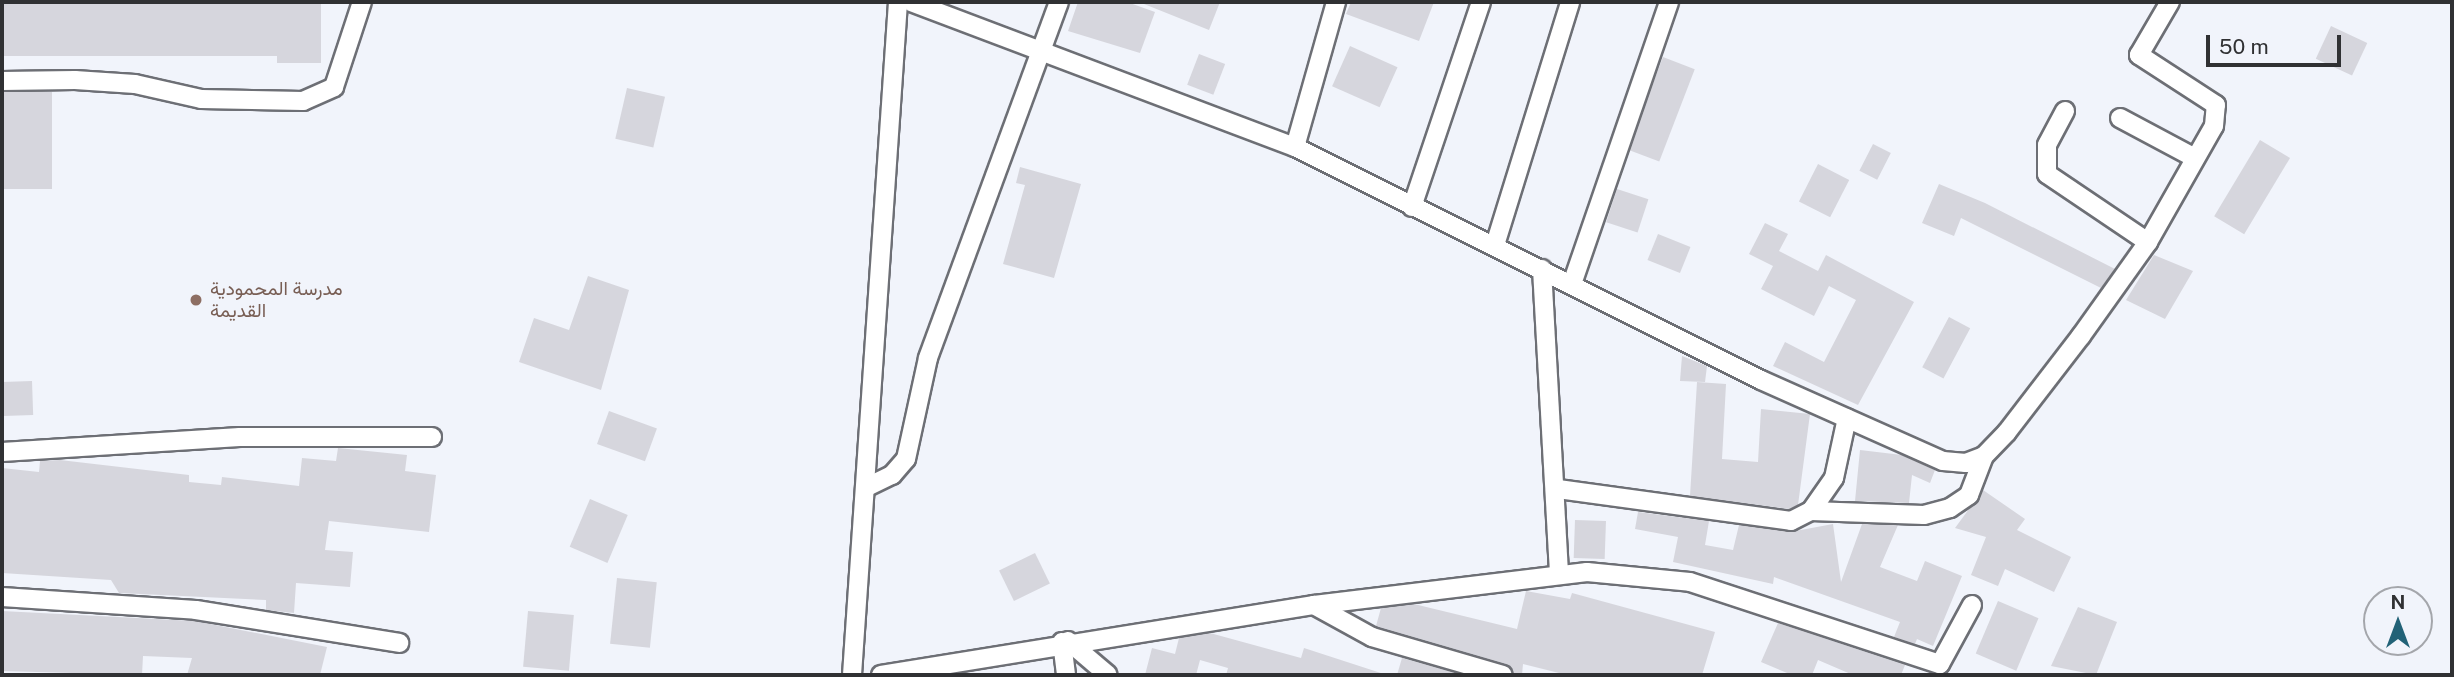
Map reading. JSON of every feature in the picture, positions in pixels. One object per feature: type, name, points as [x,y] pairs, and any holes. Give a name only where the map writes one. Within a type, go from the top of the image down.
[{"type":"street","points":[[2,82],[75,80],[135,84],[201,99],[303,101],[334,88],[362,2]]},
{"type":"street","points":[[852,675],[898,2]]},
{"type":"street","points":[[911,2],[1045,50],[1295,147],[1412,207],[1847,418],[1943,461],[1966,463],[1984,456]]},
{"type":"street","points":[[867,486],[892,475],[906,459],[928,358],[1045,50],[1059,2]]},
{"type":"street","points":[[1295,147],[1336,2]]},
{"type":"street","points":[[1412,207],[1481,2]]},
{"type":"street","points":[[1495,245],[1570,2]]},
{"type":"street","points":[[1572,284],[1669,2]]},
{"type":"street","points":[[1811,511],[1924,515],[1951,508],[1969,495],[1984,456],[2148,242],[2214,126],[2216,105],[2139,55],[2170,2]]},
{"type":"street","points":[[2065,111],[2047,145],[2047,174],[2148,242]]},
{"type":"street","points":[[2120,118],[2195,158]]},
{"type":"street","points":[[1542,269],[1558,489],[1559,574]]},
{"type":"street","points":[[1558,489],[1737,516],[1791,521],[1811,511],[1834,478],[1847,418]]},
{"type":"street","points":[[2,452],[240,437],[432,437]]},
{"type":"street","points":[[881,675],[1065,642],[1314,605],[1559,574],[1650,573],[1690,582],[1940,664],[1972,605]]},
{"type":"street","points":[[2,597],[196,610],[399,643]]},
{"type":"street","points":[[1314,605],[1373,638],[1503,675]]},
{"type":"street","points":[[1065,642],[1066,675]]},
{"type":"street","points":[[1065,642],[1108,675]]},
{"type":"building","points":[[2,2],[321,2],[321,63],[277,63],[277,56],[2,56]]},
{"type":"building","points":[[1078,2],[1127,2],[1155,12],[1140,53],[1068,31]]},
{"type":"building","points":[[1139,2],[1220,2],[1209,30]]},
{"type":"building","points":[[1351,2],[1434,2],[1419,41],[1346,14]]},
{"type":"building","points":[[2331,26],[2367,43],[2352,76],[2316,59]]},
{"type":"building","points":[[1350,46],[1398,67],[1380,107],[1332,86]]},
{"type":"building","points":[[1199,54],[1225,64],[1213,95],[1187,85]]},
{"type":"building","points":[[1663,57],[1695,69],[1659,162],[1628,149]]},
{"type":"building","points":[[627,88],[665,97],[653,147],[615,139]]},
{"type":"building","points":[[2,92],[52,92],[52,189],[2,189]]},
{"type":"building","points":[[2260,140],[2290,158],[2244,234],[2214,216]]},
{"type":"building","points":[[1873,144],[1891,153],[1877,180],[1859,171]]},
{"type":"building","points":[[1818,164],[1849,180],[1830,217],[1799,201]]},
{"type":"building","points":[[1020,167],[1081,184],[1054,278],[1003,264],[1025,185],[1016,183]]},
{"type":"building","points":[[1939,184],[1985,203],[2115,269],[2101,288],[1961,218],[1954,236],[1922,223]]},
{"type":"building","points":[[1617,189],[1648,199],[1638,232],[1606,222]]},
{"type":"building","points":[[1765,223],[1788,234],[1779,251],[1818,271],[1826,255],[1914,302],[1858,405],[1773,366],[1785,342],[1824,362],[1856,300],[1829,286],[1814,316],[1761,289],[1773,266],[1749,254]]},
{"type":"building","points":[[1658,234],[1690,247],[1680,273],[1648,260]]},
{"type":"building","points":[[2154,255],[2193,271],[2165,319],[2126,300]]},
{"type":"building","points":[[588,276],[629,290],[601,390],[519,362],[534,318],[569,330]]},
{"type":"building","points":[[1949,317],[1970,328],[1943,379],[1922,367]]},
{"type":"building","points":[[1682,356],[1707,366],[1705,382],[1680,381]]},
{"type":"building","points":[[32,381],[33,415],[3,416],[2,382]]},
{"type":"building","points":[[1697,382],[1726,384],[1722,459],[1758,462],[1761,409],[1810,414],[1798,505],[1789,509],[1690,496]]},
{"type":"building","points":[[609,411],[657,428],[645,461],[597,444]]},
{"type":"building","points":[[338,448],[407,455],[405,471],[436,475],[429,532],[329,521],[325,550],[353,552],[350,587],[296,583],[294,613],[266,610],[266,600],[119,593],[111,580],[2,573],[2,468],[39,472],[40,461],[60,460],[189,475],[189,482],[221,485],[222,477],[299,486],[302,458],[336,461]]},
{"type":"building","points":[[1860,450],[1902,455],[1935,470],[1930,483],[1912,475],[1909,503],[1855,501]]},
{"type":"building","points":[[1983,490],[2025,519],[2017,530],[2071,557],[2054,592],[2005,569],[1998,586],[1971,575],[1986,537],[1955,528]]},
{"type":"building","points":[[590,499],[628,515],[607,563],[570,547]]},
{"type":"building","points":[[1638,512],[1709,521],[1705,545],[1733,550],[1739,525],[1790,532],[1833,524],[1841,582],[1862,524],[1898,525],[1880,567],[1917,581],[1925,561],[1962,576],[1933,646],[1917,639],[1915,644],[1894,637],[1900,622],[1774,577],[1773,584],[1673,562],[1678,537],[1635,529]]},
{"type":"building","points":[[1575,520],[1606,521],[1605,559],[1574,558]]},
{"type":"building","points":[[1035,553],[1050,584],[1014,601],[999,571]]},
{"type":"building","points":[[617,578],[657,582],[650,648],[610,644]]},
{"type":"building","points":[[1526,591],[1570,599],[1572,593],[1715,632],[1702,675],[1567,675],[1523,664],[1522,675],[1514,675],[1506,664],[1376,626],[1381,608],[1414,604],[1517,629]]},
{"type":"building","points":[[1998,601],[2039,618],[2016,671],[1976,653]]},
{"type":"building","points":[[2078,607],[2117,622],[2096,675],[2051,666]]},
{"type":"building","points":[[2,611],[195,621],[327,647],[320,675],[187,675],[192,658],[143,656],[142,675],[2,671]]},
{"type":"building","points":[[528,611],[574,615],[569,671],[523,667]]},
{"type":"building","points":[[1778,623],[1905,665],[1901,675],[1853,675],[1818,660],[1812,675],[1792,675],[1761,662]]},
{"type":"building","points":[[1210,633],[1301,658],[1304,648],[1387,675],[1226,675],[1228,668],[1200,660],[1196,675],[1145,675],[1152,648],[1175,654],[1179,638]]},
{"type":"building","points":[[1402,658],[1463,675],[1397,675]]},
{"type":"place","name":"مدرسة المحمودية القديمة","points":[[196,300]]}]
